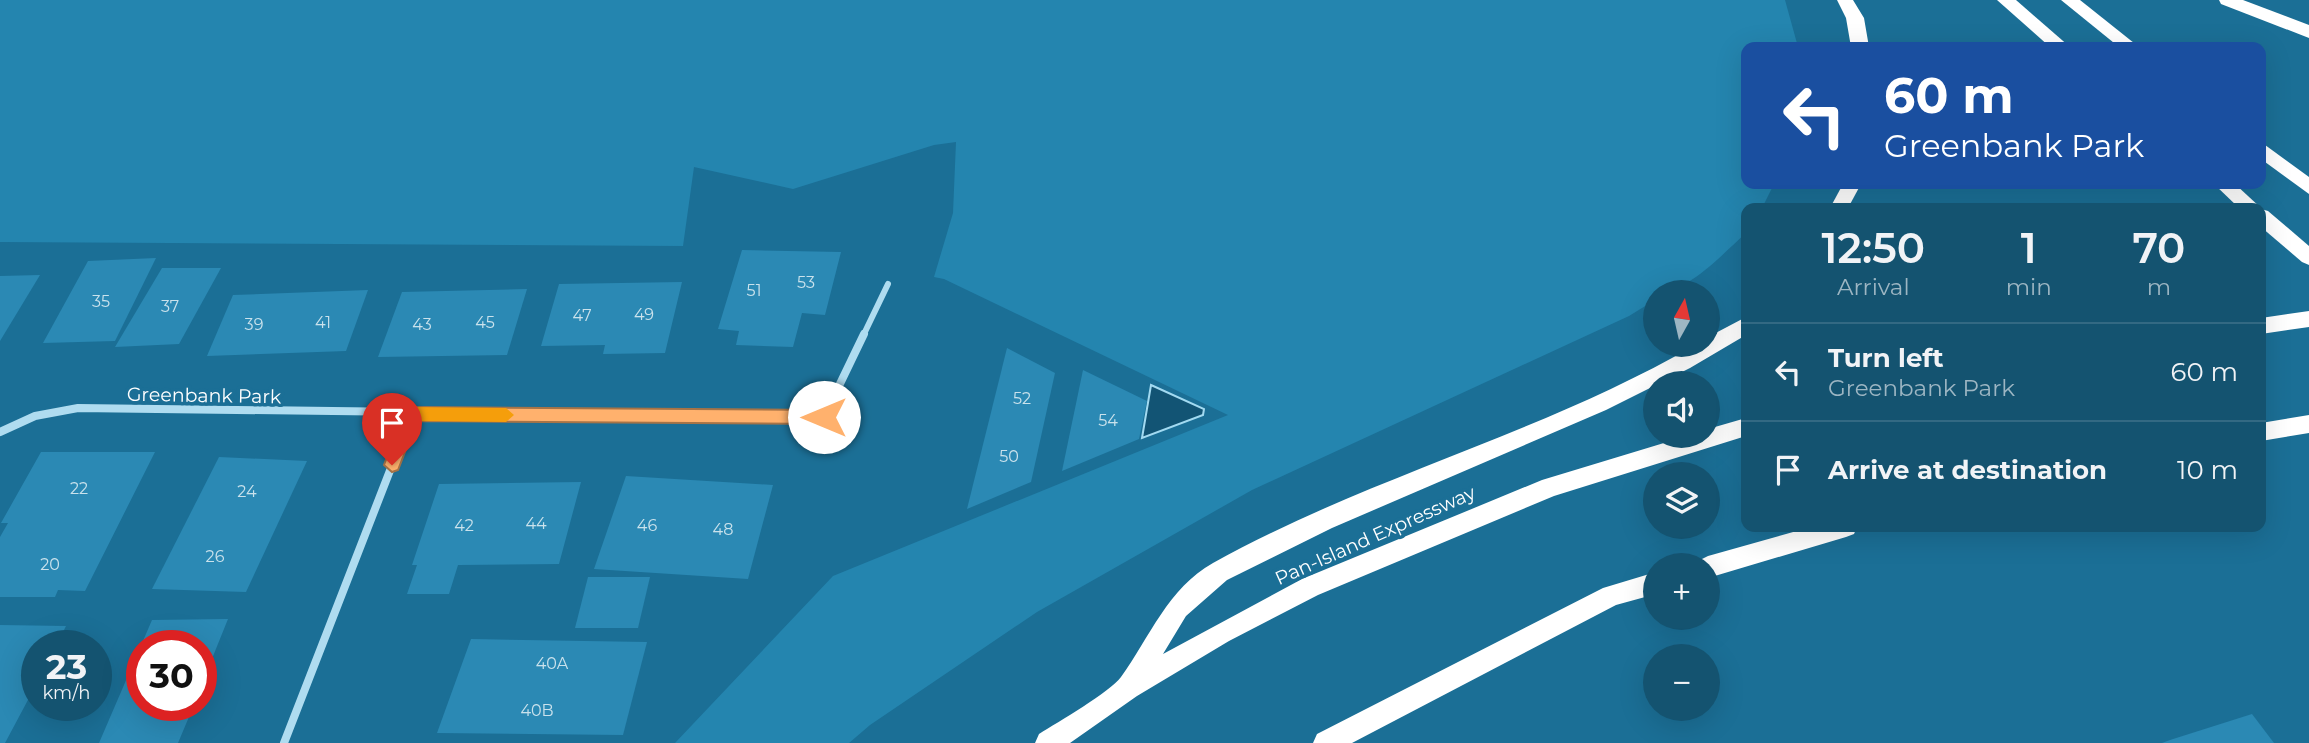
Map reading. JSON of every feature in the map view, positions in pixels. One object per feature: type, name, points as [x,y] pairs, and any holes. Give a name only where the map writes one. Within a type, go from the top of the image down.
[{"type":"highway","points":[[1846,0],[1855,18],[1859,42]]},
{"type":"highway","points":[[2005,0],[2055,42]]},
{"type":"highway","points":[[2069,0],[2124,42]]},
{"type":"highway","points":[[2227,0],[2309,32]]},
{"type":"highway","points":[[2266,153],[2309,187]]},
{"type":"highway","points":[[2229,189],[2246,203]]},
{"type":"highway","points":[[2266,220],[2309,257]]},
{"type":"highway","points":[[2266,325],[2309,319]]},
{"type":"highway","points":[[1128,688],[1178,608],[1219,572],[1324,521],[1598,404],[1683,362],[1741,328]]},
{"type":"highway","points":[[2266,431],[2309,424]]},
{"type":"highway","name":"Pan-Island Expressway","points":[[1048,743],[1128,688],[1221,633],[1310,587],[1550,487],[1741,429]]},
{"type":"highway","points":[[1720,564],[1829,532]]},
{"type":"highway","points":[[1326,743],[1611,596],[1643,587]]},
{"type":"street","name":"Greenbank Park","points":[[0,432],[35,416],[78,408],[824,417],[888,284]]},
{"type":"street","points":[[284,743],[412,414]]},
{"type":"shaded area","points":[[0,0],[1785,0],[1797,42],[1741,42],[1741,189],[1772,189],[1764,203],[1741,203],[1741,238],[1693,279],[1643,280],[1643,307],[1629,316],[1252,490],[1037,612],[870,725],[849,743],[675,743],[833,576],[1228,415],[944,279],[934,277],[953,213],[956,142],[934,145],[793,189],[694,167],[683,246],[0,242]]},
{"type":"shaded area","points":[[1151,385],[1204,409],[1203,415],[1142,438]]},
{"type":"building","points":[[742,250],[841,252],[825,315],[802,313],[793,347],[736,345],[739,331],[718,329]]},
{"type":"building","points":[[156,258],[115,341],[43,343],[88,261]]},
{"type":"building","points":[[162,268],[221,268],[179,344],[115,347]]},
{"type":"building","points":[[40,275],[0,341],[0,276]]},
{"type":"building","points":[[682,282],[665,353],[603,354],[605,345],[541,346],[559,284]]},
{"type":"building","points":[[527,289],[507,355],[378,357],[402,292]]},
{"type":"building","points":[[368,290],[346,351],[207,356],[233,295]]},
{"type":"building","points":[[1007,348],[1055,373],[1031,482],[967,509]]},
{"type":"building","points":[[1083,370],[1147,401],[1139,439],[1062,471]]},
{"type":"building","points":[[41,452],[155,452],[85,591],[58,590],[55,597],[0,597],[0,537],[8,523],[1,523]]},
{"type":"building","points":[[219,457],[307,461],[246,592],[152,589]]},
{"type":"building","points":[[626,476],[773,485],[748,579],[594,569]]},
{"type":"building","points":[[581,482],[559,564],[458,565],[449,594],[407,594],[417,565],[412,565],[439,484]]},
{"type":"building","points":[[588,577],[650,577],[638,628],[575,628]]},
{"type":"building","points":[[228,619],[217,646],[217,630],[148,630],[152,620]]},
{"type":"building","points":[[0,625],[66,626],[64,630],[21,630],[21,713],[5,743],[0,743]]},
{"type":"building","points":[[471,639],[647,642],[623,735],[437,733]]},
{"type":"building","points":[[126,680],[126,721],[187,721],[178,743],[99,743],[108,721],[112,721],[112,713]]},
{"type":"building","points":[[2252,714],[2274,743],[2162,743],[2170,740]]},
{"type":"slow traffic","points":[[413,414],[506,415]]},
{"type":"route","points":[[392,465],[412,414],[824,417]]}]
